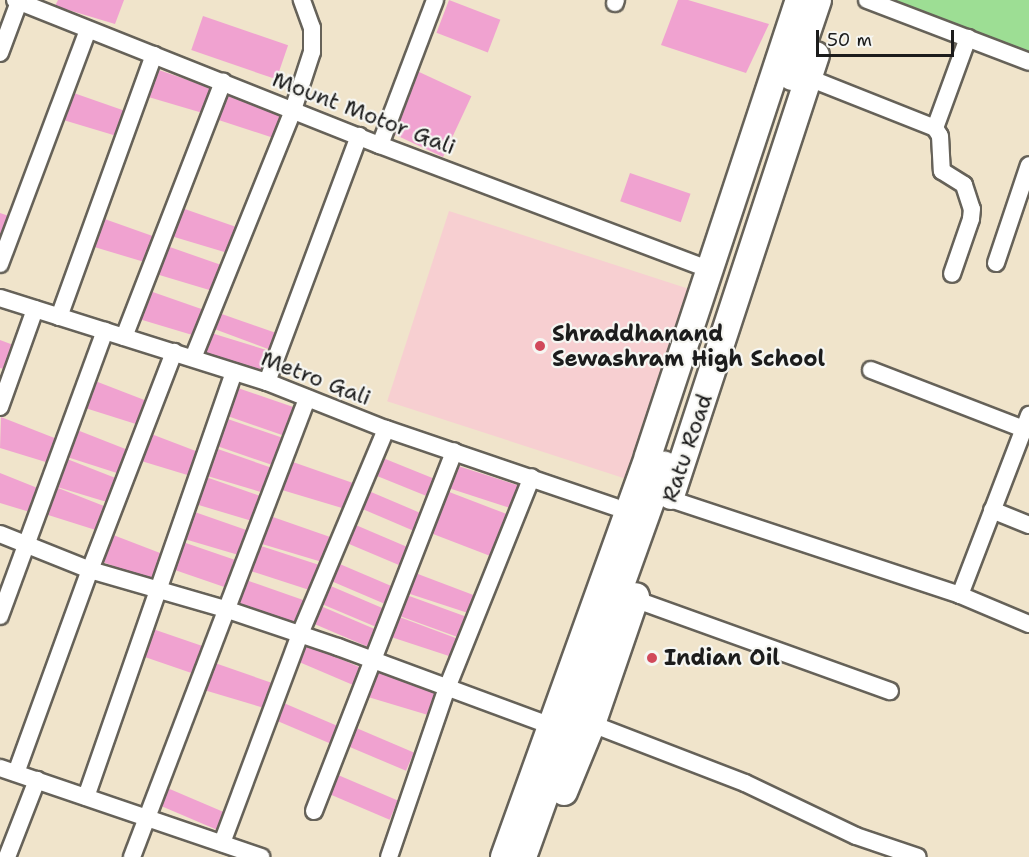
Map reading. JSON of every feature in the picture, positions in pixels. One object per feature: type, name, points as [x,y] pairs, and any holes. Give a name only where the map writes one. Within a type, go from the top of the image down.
[{"type":"main road","points":[[492,857],[673,343],[784,0]]},
{"type":"main road","points":[[504,857],[648,456],[799,0]]},
{"type":"main road","points":[[523,857],[665,462],[818,0]]},
{"type":"main road","name":"Ratu Road","points":[[539,857],[592,724],[670,499],[833,0]]},
{"type":"street","points":[[193,358],[293,110],[314,39],[302,0]]},
{"type":"street","points":[[380,145],[435,0]]},
{"type":"street","points":[[867,0],[1029,62]]},
{"type":"street","points":[[0,54],[17,1]]},
{"type":"street","name":"Mount Motor Gali","points":[[17,1],[380,145],[697,266]]},
{"type":"street","points":[[0,264],[88,30]]},
{"type":"street","points":[[935,128],[969,39]]},
{"type":"street","points":[[59,316],[154,55]]},
{"type":"street","points":[[809,78],[935,128],[940,136],[942,171],[964,185],[972,209],[971,219],[952,274]]},
{"type":"street","points":[[124,337],[223,82]]},
{"type":"street","points":[[267,382],[359,136]]},
{"type":"street","points":[[996,263],[1029,165]]},
{"type":"street","name":"Metro Gali","points":[[0,298],[267,382],[387,429],[615,507]]},
{"type":"street","points":[[0,407],[35,309]]},
{"type":"street","points":[[0,616],[105,331]]},
{"type":"street","points":[[174,352],[90,570],[8,770],[259,857]]},
{"type":"street","points":[[871,370],[1026,422],[960,595]]},
{"type":"street","points":[[86,797],[234,372]]},
{"type":"street","points":[[132,857],[307,398]]},
{"type":"street","points":[[222,843],[300,634],[387,429]]},
{"type":"street","points":[[314,811],[371,659],[454,451]]},
{"type":"street","points":[[388,857],[447,688],[532,477]]},
{"type":"street","points":[[670,499],[960,595],[1029,624]]},
{"type":"street","points":[[992,510],[1029,525]]},
{"type":"street","points":[[0,534],[90,570],[225,609],[300,634],[541,722]]},
{"type":"street","points":[[634,599],[890,691]]},
{"type":"street","points":[[592,724],[745,783],[856,836],[918,857]]},
{"type":"street","points":[[7,857],[37,780]]},
{"type":"shaded area","name":"Shraddhanand Sewashram High School","points":[[449,211],[691,289],[629,480],[387,401]]},
{"type":"green space","points":[[892,0],[1029,0],[1029,56]]},
{"type":"building","points":[[58,0],[124,0],[115,24],[55,6]]},
{"type":"building","points":[[449,0],[500,20],[488,52],[436,33]]},
{"type":"building","points":[[678,0],[688,0],[769,24],[746,73],[661,45]]},
{"type":"building","points":[[203,16],[288,45],[276,79],[191,50]]},
{"type":"building","points":[[153,68],[217,90],[206,114],[145,96]]},
{"type":"building","points":[[417,71],[471,96],[443,157],[389,132]]},
{"type":"building","points":[[68,91],[131,113],[120,137],[60,119]]},
{"type":"building","points":[[223,91],[286,111],[277,139],[214,119]]},
{"type":"building","points":[[630,173],[691,194],[681,222],[620,201]]},
{"type":"building","points":[[179,207],[242,229],[231,254],[171,236]]},
{"type":"building","points":[[0,213],[15,218],[0,242]]},
{"type":"building","points":[[99,217],[161,239],[151,264],[91,246]]},
{"type":"building","points":[[164,245],[227,267],[216,292],[156,274]]},
{"type":"building","points":[[147,290],[210,312],[199,337],[139,319]]},
{"type":"building","points":[[216,312],[279,334],[276,352],[209,327]]},
{"type":"building","points":[[208,332],[273,352],[265,378],[199,353]]},
{"type":"building","points":[[0,340],[16,346],[9,370],[0,368]]},
{"type":"building","points":[[90,379],[147,401],[139,425],[82,407]]},
{"type":"building","points":[[235,387],[298,409],[289,437],[225,415]]},
{"type":"building","points":[[1,417],[57,439],[49,463],[0,448]]},
{"type":"building","points":[[222,417],[285,439],[276,466],[213,444]]},
{"type":"building","points":[[72,428],[128,450],[120,474],[64,456]]},
{"type":"building","points":[[146,432],[201,453],[194,477],[138,460]]},
{"type":"building","points":[[212,447],[275,469],[264,493],[204,475]]},
{"type":"building","points":[[378,456],[439,481],[432,498],[371,474]]},
{"type":"building","points":[[62,457],[118,479],[110,503],[54,486]]},
{"type":"building","points":[[290,461],[353,483],[342,508],[282,490]]},
{"type":"building","points":[[452,464],[521,487],[514,509],[445,487]]},
{"type":"building","points":[[0,473],[40,489],[33,513],[0,503]]},
{"type":"building","points":[[203,476],[263,497],[252,521],[192,503]]},
{"type":"building","points":[[53,486],[109,508],[102,532],[45,514]]},
{"type":"building","points":[[364,489],[424,514],[416,532],[357,506]]},
{"type":"building","points":[[444,490],[510,515],[494,557],[428,532]]},
{"type":"building","points":[[189,510],[252,532],[242,556],[181,538]]},
{"type":"building","points":[[270,516],[333,538],[322,562],[262,544]]},
{"type":"building","points":[[351,523],[411,548],[403,567],[343,541]]},
{"type":"building","points":[[108,533],[164,555],[154,582],[98,560]]},
{"type":"building","points":[[177,540],[240,562],[231,589],[168,567]]},
{"type":"building","points":[[258,545],[321,565],[312,591],[250,571]]},
{"type":"building","points":[[335,562],[395,587],[387,605],[328,579]]},
{"type":"building","points":[[410,571],[476,596],[468,613],[404,592]]},
{"type":"building","points":[[243,579],[306,601],[295,625],[235,607]]},
{"type":"building","points":[[326,584],[386,609],[378,628],[318,602]]},
{"type":"building","points":[[401,593],[468,617],[460,638],[393,614]]},
{"type":"building","points":[[316,604],[376,629],[368,647],[309,621]]},
{"type":"building","points":[[394,615],[461,640],[452,657],[388,636]]},
{"type":"building","points":[[147,627],[210,649],[201,676],[138,654]]},
{"type":"building","points":[[303,643],[363,668],[355,686],[296,660]]},
{"type":"building","points":[[212,662],[275,684],[264,708],[204,690]]},
{"type":"building","points":[[376,669],[439,691],[428,715],[368,697]]},
{"type":"building","points":[[279,701],[339,726],[331,744],[272,718]]},
{"type":"building","points":[[354,727],[414,752],[406,771],[346,745]]},
{"type":"building","points":[[338,775],[398,800],[390,820],[330,794]]},
{"type":"building","points":[[165,787],[225,812],[217,830],[158,804]]},
{"type":"place","name":"Shraddhanand Sewashram High School","points":[[540,346]]},
{"type":"place","name":"Indian Oil","points":[[652,658]]}]
